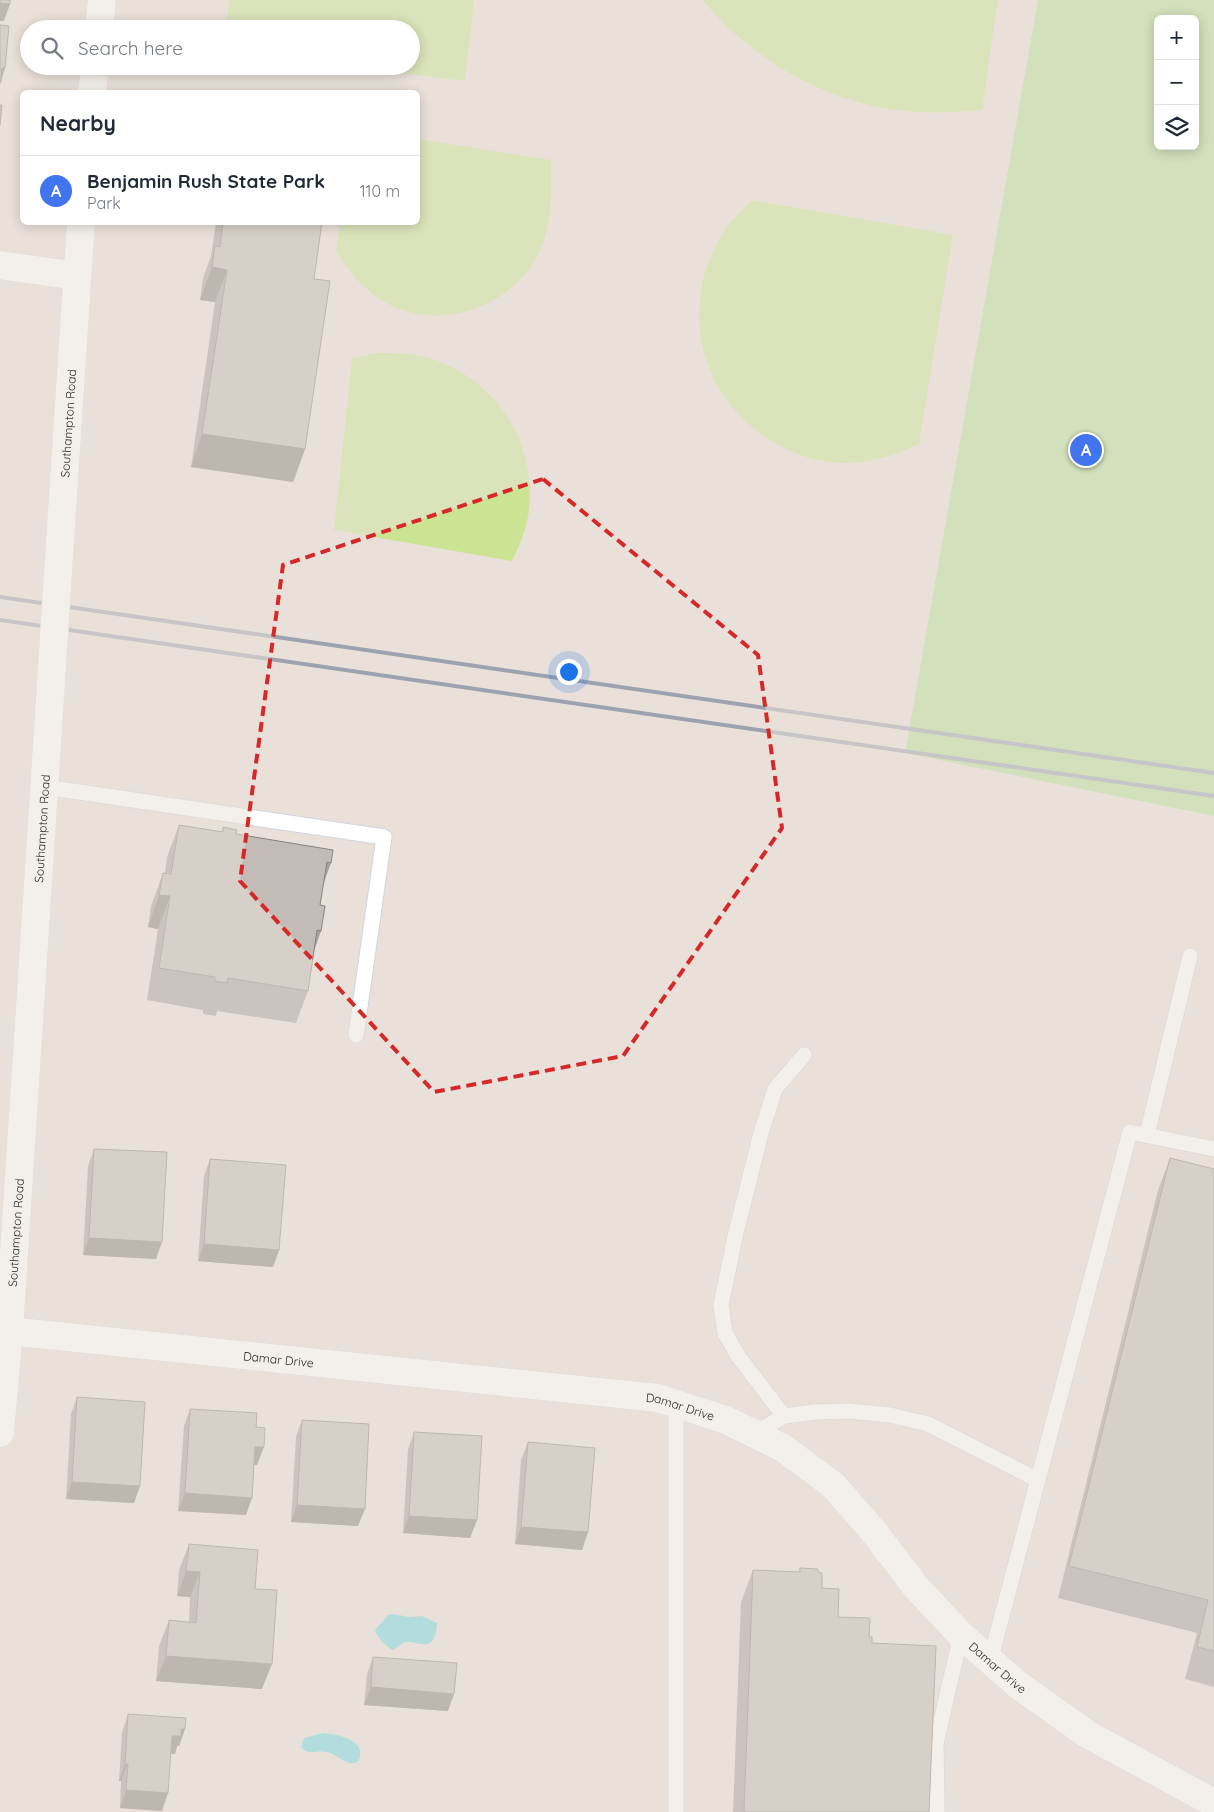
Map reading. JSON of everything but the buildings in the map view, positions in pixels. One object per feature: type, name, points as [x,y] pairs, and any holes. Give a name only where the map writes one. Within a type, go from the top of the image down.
[{"type":"street","points":[[100,20],[102,0]]},
{"type":"street","points":[[92,90],[94,75]]},
{"type":"street","name":"Southampton Road","points":[[0,1433],[9,1331],[81,225]]},
{"type":"street","points":[[0,265],[77,276]]},
{"type":"street","name":"Damar Drive","points":[[9,1331],[658,1398],[726,1420],[783,1448],[833,1486],[874,1532],[916,1587],[961,1635],[1018,1686],[1087,1734],[1214,1803]]},
{"type":"lane","points":[[44,787],[384,838],[356,1035]]},
{"type":"lane","points":[[1147,1135],[1190,956]]},
{"type":"lane","points":[[784,1416],[738,1356],[725,1333],[721,1305],[752,1169],[772,1097],[775,1088],[804,1055]]},
{"type":"lane","points":[[990,1661],[1130,1132],[1214,1149]]},
{"type":"lane","points":[[676,1404],[676,1812]]},
{"type":"lane","points":[[754,1434],[784,1416],[849,1411],[890,1415],[928,1424],[1038,1480]]},
{"type":"lane","points":[[936,1812],[936,1743],[961,1635]]},
{"type":"highlighted area","points":[[543,479],[758,655],[782,828],[623,1056],[434,1092],[240,881],[283,565]]},
{"type":"green space","points":[[229,0],[474,0],[465,81],[416,75],[420,75],[420,20],[227,20]]},
{"type":"green space","points":[[703,0],[998,0],[982,110],[932,112],[895,110],[857,102],[832,93],[783,69],[761,54],[720,20]]},
{"type":"green space","points":[[1038,0],[1214,0],[1214,816],[905,753]]},
{"type":"green space","points":[[420,139],[551,160],[550,215],[542,246],[531,267],[515,285],[496,299],[474,309],[452,314],[428,315],[405,311],[383,301],[369,291],[351,273],[336,252],[340,225],[420,225]]},
{"type":"green space","points":[[752,200],[953,235],[919,444],[891,455],[863,462],[834,463],[817,460],[792,452],[777,444],[751,426],[730,405],[715,380],[704,353],[699,325],[700,296],[707,266],[720,238],[730,223]]},
{"type":"green space","points":[[376,353],[401,353],[426,357],[450,366],[471,379],[490,395],[506,414],[518,436],[526,459],[530,484],[527,523],[512,561],[334,530],[352,358]]},
{"type":"water","points":[[388,1615],[409,1617],[422,1616],[437,1623],[433,1640],[427,1644],[405,1642],[393,1650],[390,1649],[380,1639],[375,1630]]},
{"type":"water","points":[[323,1733],[341,1736],[356,1744],[360,1750],[357,1762],[350,1763],[329,1753],[309,1752],[301,1747],[304,1738]]},
{"type":"railway","points":[[0,597],[1214,773]]},
{"type":"railway","points":[[0,620],[1214,796]]},
{"type":"place","name":"Benjamin Rush State Park","points":[[1086,450]]}]
